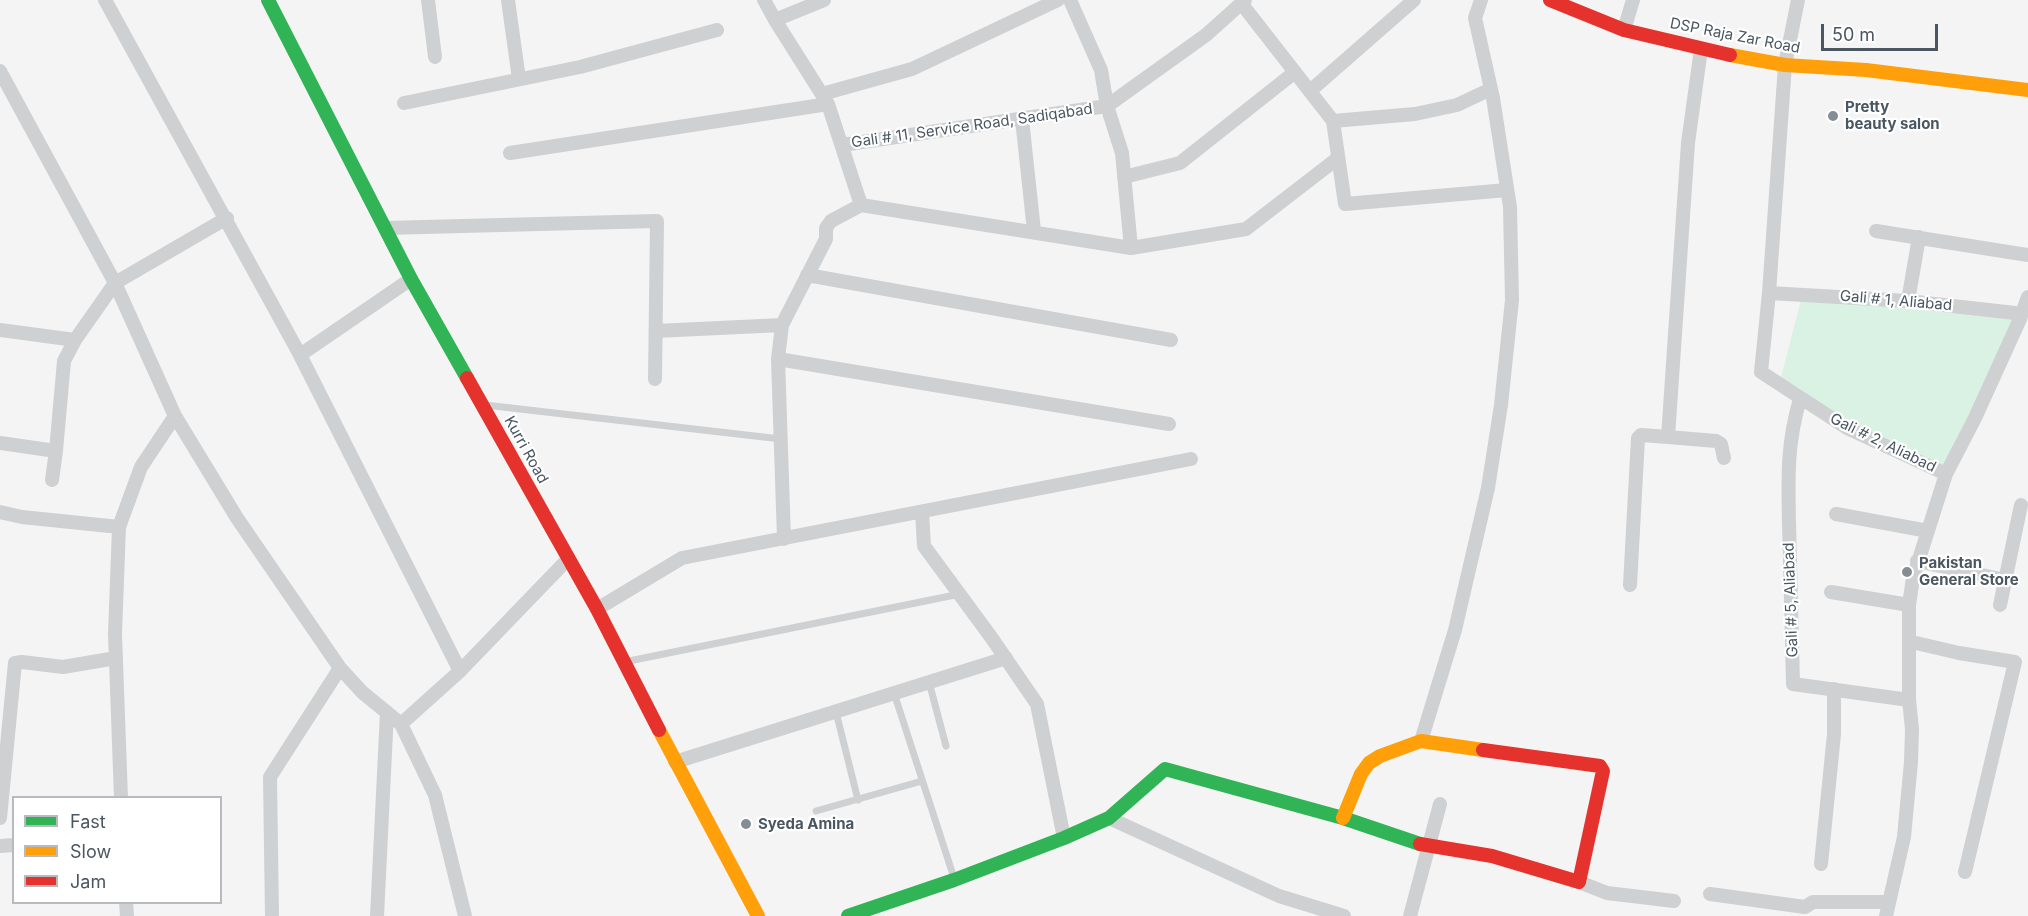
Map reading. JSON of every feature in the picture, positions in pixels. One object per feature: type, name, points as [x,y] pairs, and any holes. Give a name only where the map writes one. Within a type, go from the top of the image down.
[{"type":"street","points":[[105,0],[227,218],[300,355],[460,670]]},
{"type":"street","name":"Kurri Road","points":[[268,0],[411,279],[597,609],[675,762],[758,916]]},
{"type":"street","points":[[428,0],[435,57]]},
{"type":"street","points":[[508,0],[519,79]]},
{"type":"street","points":[[764,0],[825,99],[861,205]]},
{"type":"street","points":[[775,20],[824,0]]},
{"type":"street","points":[[510,153],[825,99],[912,69],[1058,0]]},
{"type":"street","points":[[1070,0],[1101,70],[1107,106],[1122,153],[1131,248]]},
{"type":"street","points":[[1310,91],[1414,0]]},
{"type":"street","points":[[1421,741],[1455,630],[1488,488],[1501,405],[1512,300],[1510,207],[1491,89],[1475,18],[1481,0]]},
{"type":"street","name":"DSP Raja Zar Road","points":[[1550,0],[1624,30],[1701,49],[1785,65],[1866,70],[2028,90]]},
{"type":"street","points":[[1624,30],[1633,0]]},
{"type":"street","points":[[1769,293],[1785,65],[1798,0]]},
{"type":"street","points":[[1243,2],[1333,121],[1345,204],[1507,190]]},
{"type":"street","name":"Gali # 11, Service Road, Sadiqabad","points":[[842,146],[1107,106],[1206,35],[1243,2]]},
{"type":"street","points":[[404,103],[579,67],[717,30]]},
{"type":"street","points":[[1668,436],[1688,143],[1701,49]]},
{"type":"street","points":[[0,71],[115,283],[175,416],[237,518],[340,668],[362,692],[402,724],[435,795],[465,916]]},
{"type":"street","points":[[1124,177],[1180,163],[1295,72]]},
{"type":"street","points":[[1333,121],[1415,114],[1456,105],[1491,89]]},
{"type":"street","points":[[1022,119],[1034,231]]},
{"type":"street","points":[[784,539],[778,359],[782,325],[826,239],[826,228],[831,221],[861,205],[1131,248],[1246,229],[1338,158]]},
{"type":"street","points":[[52,480],[64,361],[75,340],[115,283],[227,218]]},
{"type":"street","points":[[385,228],[657,221],[655,379]]},
{"type":"street","points":[[1876,231],[2028,255]]},
{"type":"street","points":[[1908,301],[1919,237]]},
{"type":"street","points":[[807,275],[1171,340]]},
{"type":"street","points":[[300,355],[411,279]]},
{"type":"street","name":"Gali # 1, Aliabad","points":[[1769,293],[1908,301],[2015,313],[2024,319]]},
{"type":"street","name":"Gali # 2, Aliabad","points":[[1769,293],[1761,372],[1847,428],[1946,474]]},
{"type":"street","points":[[1710,894],[1805,907],[1813,902],[1887,913],[1904,837],[1912,729],[1909,700],[1908,605],[1917,561],[1946,474],[2024,319],[2028,297]]},
{"type":"street","points":[[656,331],[782,325]]},
{"type":"street","points":[[0,330],[75,340]]},
{"type":"street","points":[[778,359],[1169,424]]},
{"type":"street","name":"Gali # 5, Aliabad","points":[[1800,399],[1792,425],[1788,474],[1793,684],[1909,700]]},
{"type":"street","points":[[121,796],[116,658],[119,527],[141,467],[175,416]]},
{"type":"street","points":[[1630,585],[1638,438],[1641,435],[1668,436],[1716,441],[1721,444],[1724,458]]},
{"type":"street","points":[[0,443],[56,451]]},
{"type":"street","points":[[597,609],[682,558],[1191,459]]},
{"type":"street","points":[[2000,605],[2005,580],[2021,539],[2020,505]]},
{"type":"street","points":[[0,512],[22,517],[119,527]]},
{"type":"street","points":[[922,512],[924,546],[1037,704],[1064,838]]},
{"type":"street","points":[[1836,514],[1928,531]]},
{"type":"street","points":[[402,724],[460,670],[568,559]]},
{"type":"street","points":[[1917,561],[2005,580]]},
{"type":"street","points":[[1832,592],[1908,605]]},
{"type":"street","points":[[1910,644],[1916,642],[1959,653],[2014,662],[1965,872]]},
{"type":"street","points":[[0,818],[15,663],[63,667],[116,658]]},
{"type":"street","points":[[675,762],[1006,658]]},
{"type":"street","points":[[272,916],[270,777],[340,668]]},
{"type":"street","points":[[1821,864],[1834,734],[1834,689]]},
{"type":"street","points":[[378,916],[387,712]]},
{"type":"street","points":[[1343,818],[1357,783],[1368,764],[1400,748],[1421,741],[1600,766],[1603,771],[1579,882]]},
{"type":"street","points":[[848,916],[954,880],[1064,838],[1109,818],[1165,769],[1343,818],[1428,847],[1492,856],[1579,882],[1607,893],[1674,901]]},
{"type":"street","points":[[1410,916],[1440,804]]},
{"type":"street","points":[[1109,818],[1279,896],[1344,916]]},
{"type":"lane","points":[[482,404],[781,439]]},
{"type":"lane","points":[[624,662],[960,594]]},
{"type":"lane","points":[[928,682],[946,746]]},
{"type":"lane","points":[[894,693],[954,880]]},
{"type":"lane","points":[[836,712],[858,800]]},
{"type":"lane","points":[[816,811],[922,781]]},
{"type":"green space","points":[[1801,300],[1893,303],[2016,319],[1944,468],[1824,411],[1799,388],[1781,377]]},
{"type":"traffic: fast","points":[[268,0],[411,279],[467,378]]},
{"type":"traffic: fast","points":[[848,916],[954,880],[1064,838],[1109,818],[1165,769],[1343,818],[1420,844]]},
{"type":"traffic: slow","points":[[1730,55],[1785,65],[1866,70],[2028,90]]},
{"type":"traffic: slow","points":[[659,730],[758,916]]},
{"type":"traffic: slow","points":[[1343,818],[1361,774],[1369,763],[1380,756],[1421,741],[1483,750]]},
{"type":"traffic: jam","points":[[1550,0],[1624,30],[1730,55]]},
{"type":"traffic: jam","points":[[467,378],[597,609],[659,730]]},
{"type":"traffic: jam","points":[[1420,844],[1492,856],[1579,882],[1603,771],[1600,766],[1483,750]]},
{"type":"place","name":"Pretty beauty salon","points":[[1833,116]]},
{"type":"place","name":"Pakistan General Store","points":[[1907,572]]},
{"type":"place","name":"Syeda Amina","points":[[746,824]]}]
